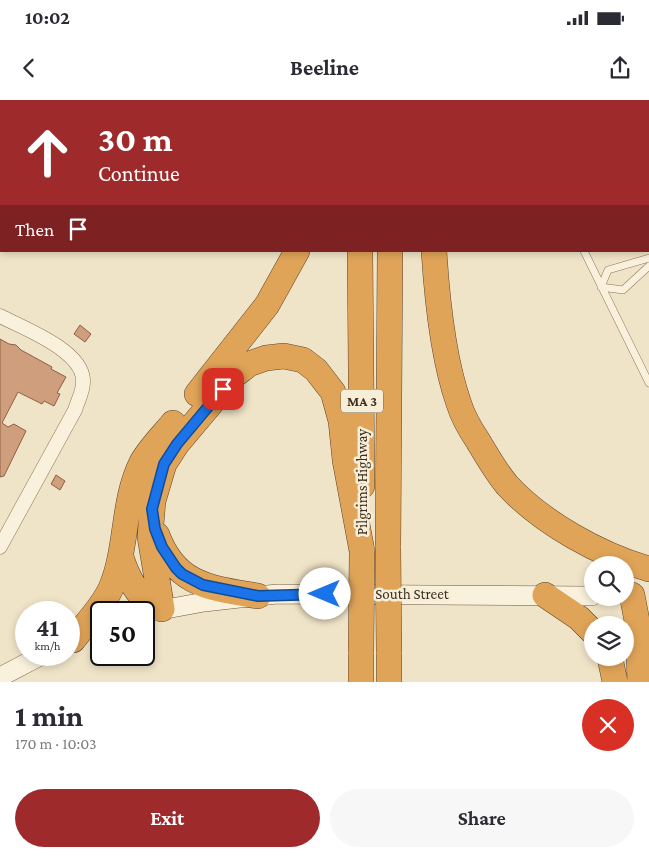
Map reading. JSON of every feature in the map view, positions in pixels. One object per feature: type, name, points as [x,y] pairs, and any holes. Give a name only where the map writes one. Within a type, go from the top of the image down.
[{"type":"highway","points":[[80,630],[106,597],[116,573],[121,557],[130,501],[142,461],[260,316],[282,281],[296,252]]},
{"type":"highway","name":"Pilgrims Highway","points":[[360,252],[361,682]]},
{"type":"highway","name":"Pilgrims Highway","points":[[389,682],[390,252]]},
{"type":"highway","points":[[434,252],[445,349],[450,376],[459,405],[469,427],[490,462],[508,485],[531,507],[568,533],[593,548],[649,569]]},
{"type":"highway","points":[[155,602],[159,581],[151,548],[152,516],[153,502],[161,472],[168,457],[210,403],[235,375],[257,360],[274,356],[294,357],[303,360],[326,381],[336,398],[341,421],[348,479],[362,551]]},
{"type":"highway","points":[[152,516],[162,547],[182,574],[203,585],[258,596]]},
{"type":"highway","points":[[121,557],[128,577],[147,601]]},
{"type":"highway","points":[[545,595],[584,623]]},
{"type":"highway","points":[[632,606],[638,626],[642,682]]},
{"type":"highway","points":[[642,682],[649,658]]},
{"type":"highway","points":[[612,666],[616,682]]},
{"type":"highway","points":[[616,682],[618,666]]},
{"type":"main road","name":"South Street","points":[[155,612],[258,596],[305,593],[584,596]]},
{"type":"main road","points":[[0,677],[21,666]]},
{"type":"street","points":[[0,316],[64,351],[76,364],[83,378],[83,388],[75,410],[0,547]]},
{"type":"lane","points":[[584,252],[601,287],[646,368],[649,383]]},
{"type":"lane","points":[[601,287],[608,270],[649,258]]},
{"type":"lane","points":[[601,287],[623,290],[649,266]]},
{"type":"building","points":[[80,325],[91,334],[85,342],[74,334]]},
{"type":"building","points":[[0,339],[9,344],[16,345],[21,350],[66,377],[57,393],[60,394],[54,406],[44,401],[42,404],[18,392],[2,423],[8,427],[14,424],[26,431],[4,476],[0,477]]},
{"type":"building","points":[[56,475],[65,481],[60,490],[51,484]]},
{"type":"route","points":[[223,389],[177,444],[164,464],[152,509],[155,529],[162,547],[182,574],[203,585],[258,596],[305,593],[325,594]]}]
